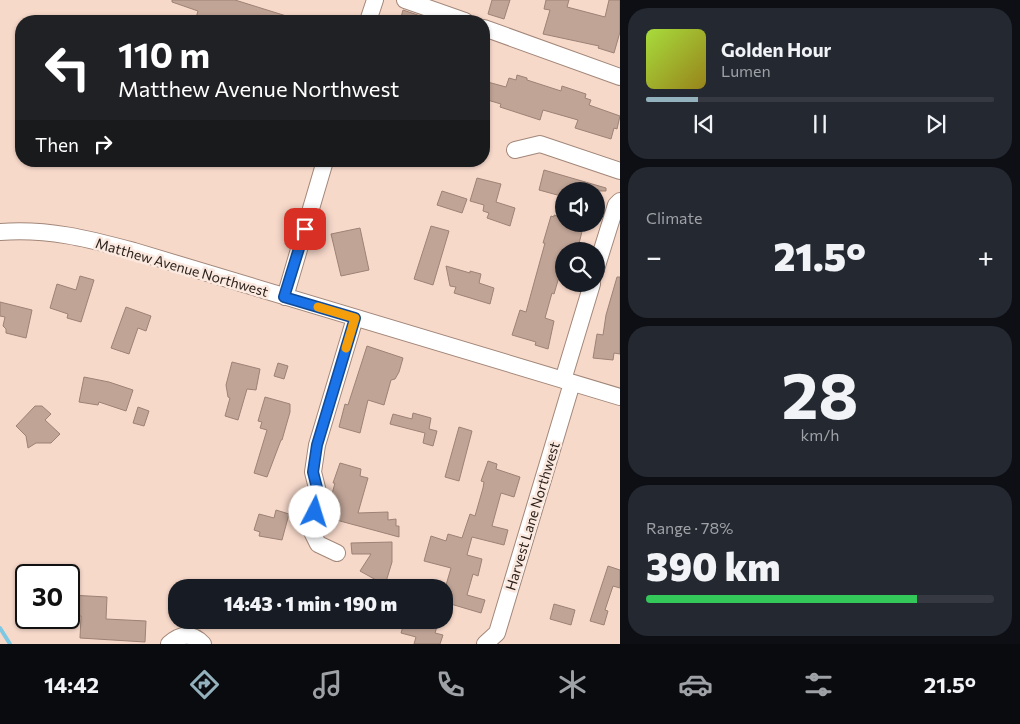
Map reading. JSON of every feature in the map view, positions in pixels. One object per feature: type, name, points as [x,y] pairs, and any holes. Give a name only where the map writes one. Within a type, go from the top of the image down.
[{"type":"street","points":[[370,15],[375,0]]},
{"type":"street","points":[[405,0],[447,15]]},
{"type":"street","points":[[490,30],[620,76]]},
{"type":"street","points":[[515,150],[540,144],[620,171]]},
{"type":"street","points":[[284,297],[323,167]]},
{"type":"street","points":[[604,242],[616,205],[620,201]]},
{"type":"street","name":"Matthew Avenue Northwest","points":[[0,232],[24,230],[80,237],[620,397]]},
{"type":"street","name":"Harvest Lane Northwest","points":[[484,644],[497,633],[568,381],[590,292]]},
{"type":"street","points":[[337,553],[318,544],[312,530],[319,496],[313,472],[317,445],[355,318]]},
{"type":"street","points":[[169,644],[177,637],[188,635],[203,644]]},
{"type":"building","points":[[172,0],[235,0],[283,15],[197,15],[198,11],[172,2]]},
{"type":"building","points":[[492,0],[510,0],[504,19],[488,14]]},
{"type":"building","points":[[546,0],[569,0],[567,7],[605,17],[609,0],[620,0],[620,32],[614,53],[598,48],[599,46],[543,34],[550,10],[544,9]]},
{"type":"building","points":[[403,10],[418,15],[402,15]]},
{"type":"building","points":[[517,75],[561,91],[562,86],[586,94],[585,98],[591,100],[589,105],[620,116],[617,129],[614,128],[611,139],[575,128],[578,120],[543,110],[540,120],[500,107],[501,104],[490,101],[490,83],[506,87],[509,78],[516,80]]},
{"type":"building","points":[[544,170],[585,182],[555,182],[555,194],[539,190]]},
{"type":"building","points":[[477,178],[501,184],[496,202],[515,208],[510,226],[487,218],[489,213],[483,211],[484,205],[470,201]]},
{"type":"building","points":[[442,191],[467,199],[462,213],[437,205]]},
{"type":"building","points":[[554,215],[555,232],[582,232],[579,242],[555,242],[555,291],[554,294],[552,293],[545,318],[554,321],[548,349],[535,345],[536,342],[512,335],[520,310],[526,312],[545,243],[543,243],[551,216],[554,217]]},
{"type":"building","points":[[431,226],[449,231],[433,285],[414,279]]},
{"type":"building","points":[[360,228],[369,270],[341,276],[331,234]]},
{"type":"building","points":[[446,266],[481,274],[479,283],[494,288],[490,304],[454,293],[456,287],[450,286]]},
{"type":"building","points":[[80,276],[94,280],[81,322],[67,318],[68,314],[50,308],[57,284],[76,290]]},
{"type":"building","points":[[617,277],[620,277],[620,354],[614,353],[613,360],[593,358],[597,334],[603,335],[606,315]]},
{"type":"building","points":[[0,302],[32,310],[26,338],[6,333],[6,329],[3,326],[5,317],[0,316]]},
{"type":"building","points":[[126,307],[151,316],[146,331],[138,328],[129,354],[111,348]]},
{"type":"building","points":[[367,346],[403,358],[399,372],[395,379],[391,380],[384,405],[368,400],[360,433],[339,427],[345,404],[348,405]]},
{"type":"building","points":[[232,362],[260,369],[256,390],[247,389],[238,420],[225,416],[230,398],[228,397],[226,385]]},
{"type":"building","points":[[278,363],[288,366],[284,379],[274,376]]},
{"type":"building","points":[[84,377],[109,382],[133,390],[126,411],[99,402],[98,405],[79,402]]},
{"type":"building","points":[[265,397],[290,404],[290,412],[282,440],[267,477],[254,473],[267,430],[260,428],[262,422],[258,421]]},
{"type":"building","points":[[35,406],[42,406],[51,414],[45,420],[60,434],[51,443],[36,443],[28,448],[26,436],[16,426]]},
{"type":"building","points":[[138,407],[149,411],[144,426],[133,423]]},
{"type":"building","points":[[413,413],[431,418],[429,429],[437,431],[433,446],[423,443],[425,433],[390,424],[393,414],[412,419]]},
{"type":"building","points":[[459,427],[472,431],[459,481],[445,477]]},
{"type":"building","points":[[488,461],[497,464],[496,469],[520,477],[514,497],[501,493],[492,526],[508,530],[504,545],[472,537],[467,555],[482,559],[478,576],[473,574],[467,595],[485,600],[481,613],[453,605],[453,579],[448,579],[451,568],[424,561],[431,536],[446,541],[448,534],[462,538],[470,514],[475,516],[483,488],[484,482],[481,481]]},
{"type":"building","points":[[340,463],[361,469],[360,476],[368,478],[358,513],[388,512],[388,520],[396,519],[396,526],[399,526],[399,537],[329,518],[334,499],[334,494],[332,494],[335,483],[333,483]]},
{"type":"building","points":[[276,510],[289,514],[282,540],[259,536],[260,532],[254,530],[259,514],[274,518]]},
{"type":"building","points":[[392,542],[392,562],[387,579],[374,579],[360,571],[371,554],[352,554],[351,543]]},
{"type":"building","points":[[608,566],[620,570],[620,588],[613,586],[605,610],[608,611],[604,625],[590,621]]},
{"type":"building","points":[[80,596],[107,597],[106,619],[146,621],[145,642],[80,638]]},
{"type":"building","points":[[554,604],[575,610],[571,625],[550,619]]},
{"type":"building","points":[[402,629],[436,629],[435,633],[443,635],[440,644],[414,644],[416,637],[401,633]]},
{"type":"waterway","points":[[0,628],[10,644]]},
{"type":"slow traffic","points":[[318,307],[355,318],[346,348]]},
{"type":"route","points":[[305,229],[284,297],[355,318],[317,445],[313,472],[319,496],[315,512]]}]
